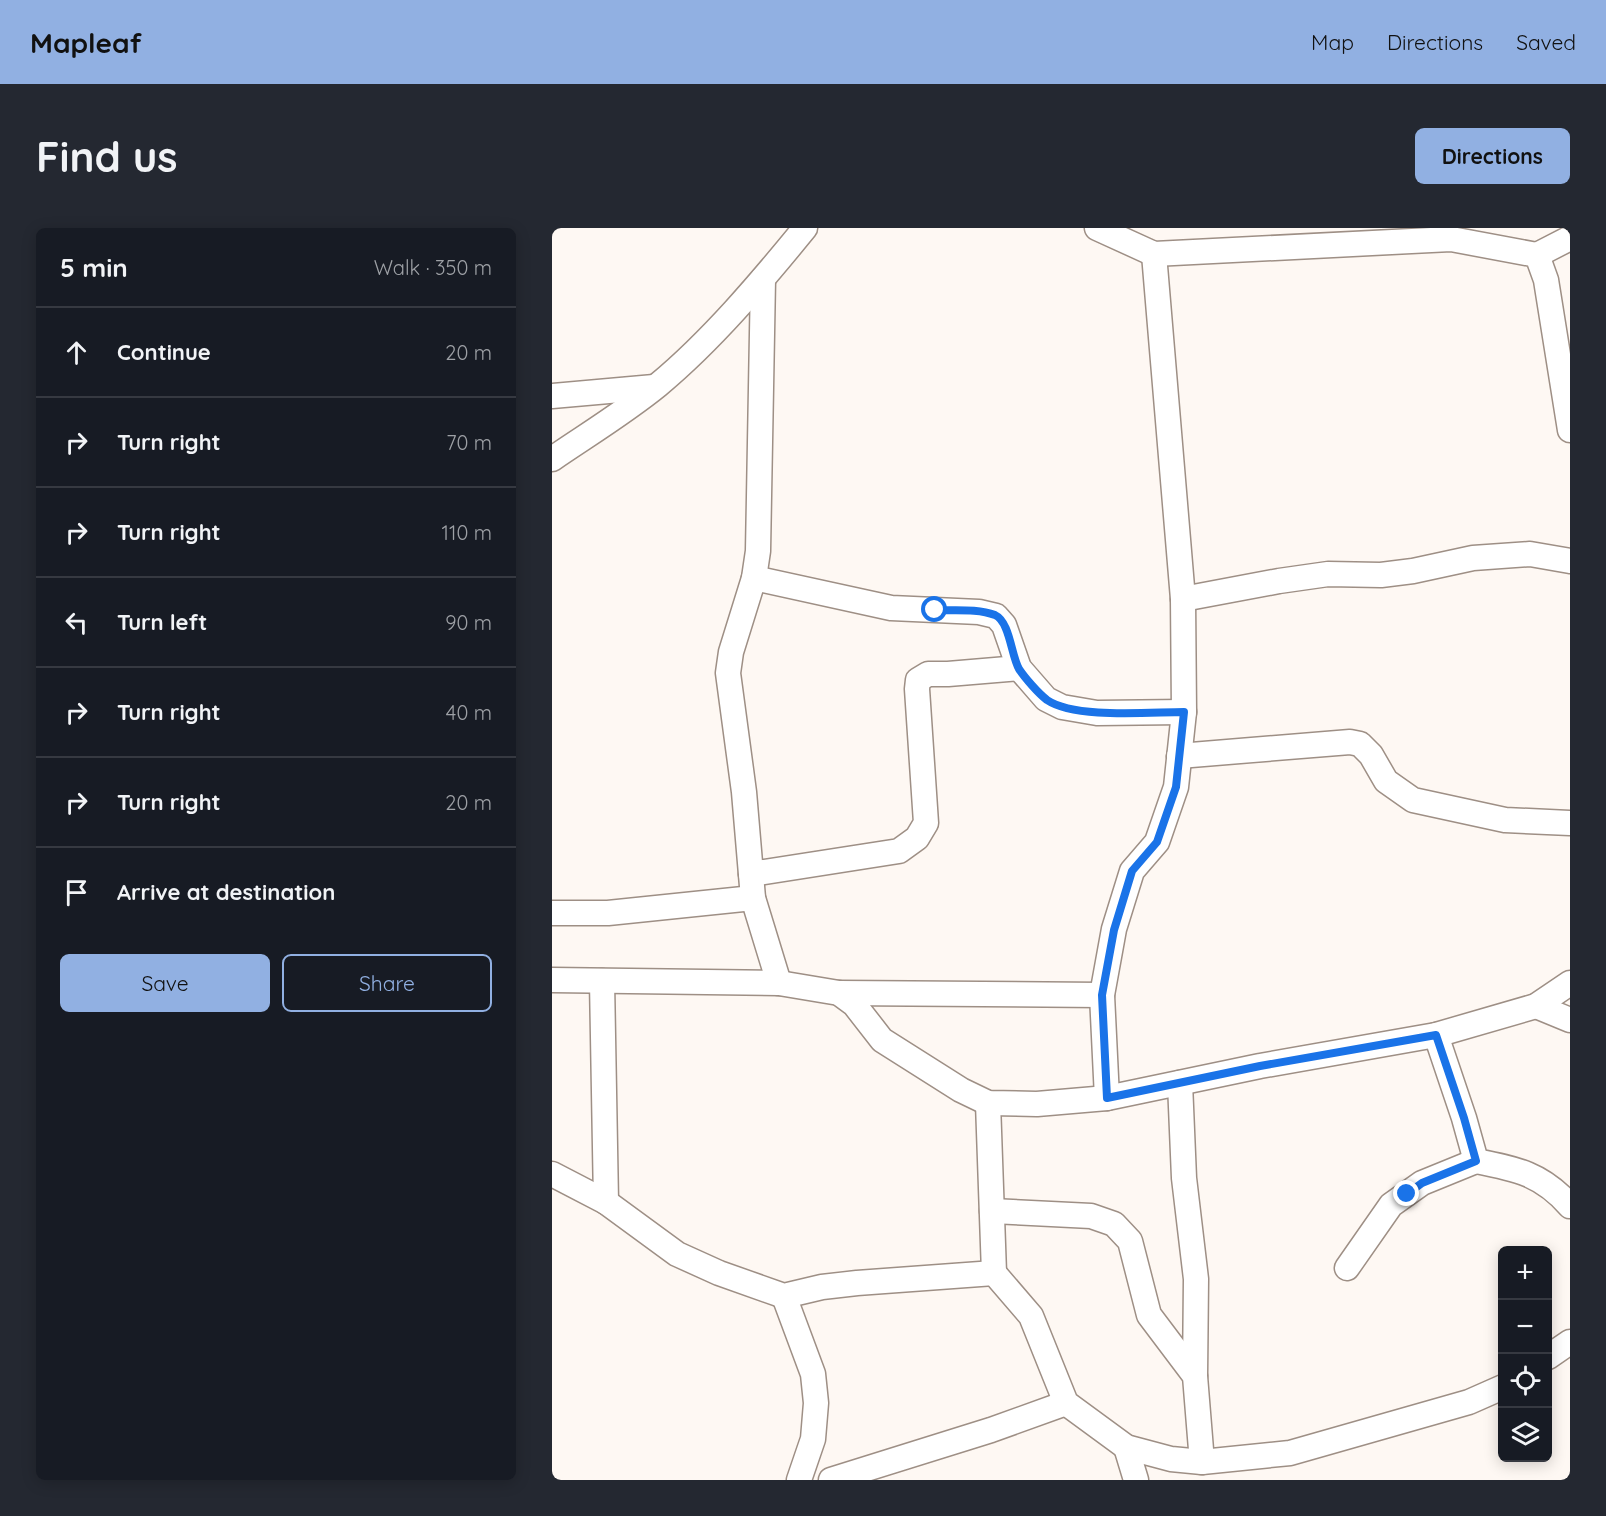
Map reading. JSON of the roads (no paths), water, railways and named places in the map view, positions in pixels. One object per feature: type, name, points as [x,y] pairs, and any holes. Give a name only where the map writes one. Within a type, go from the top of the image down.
[{"type":"street","points":[[552,459],[656,387],[681,365],[764,279],[805,228]]},
{"type":"street","points":[[1097,228],[1154,254],[1450,234],[1537,255],[1570,237]]},
{"type":"street","points":[[1107,1098],[1102,995],[1114,930],[1132,871],[1157,842],[1176,787],[1184,712],[1183,599],[1154,254]]},
{"type":"street","points":[[1537,255],[1546,280],[1567,384],[1570,430]]},
{"type":"street","points":[[764,279],[758,551],[754,578],[731,652],[728,673],[744,792],[752,886],[780,983]]},
{"type":"street","points":[[552,396],[656,387]]},
{"type":"street","points":[[1183,599],[1318,575],[1381,575],[1413,571],[1473,558],[1530,554],[1570,561]]},
{"type":"street","points":[[754,578],[891,608],[979,612],[996,616],[1004,625],[1019,668],[1046,699],[1062,707],[1097,712],[1184,712]]},
{"type":"street","points":[[552,913],[608,913],[752,886],[899,851],[917,838],[926,823],[918,680],[928,674],[1019,668]]},
{"type":"street","points":[[1179,756],[1350,742],[1360,744],[1371,755],[1386,781],[1413,800],[1505,820],[1570,823]]},
{"type":"street","points":[[552,980],[780,983],[839,993],[1102,995]]},
{"type":"street","points":[[602,981],[606,1202]]},
{"type":"street","points":[[839,993],[854,1005],[882,1040],[961,1090],[988,1103],[1037,1104],[1107,1098],[1260,1066],[1436,1035],[1536,1006],[1570,983]]},
{"type":"street","points":[[1536,1006],[1570,1020]]},
{"type":"street","points":[[1436,1035],[1476,1161]]},
{"type":"street","points":[[1180,1083],[1184,1178],[1196,1279],[1196,1376],[1202,1462]]},
{"type":"street","points":[[988,1103],[994,1273],[1031,1316],[1066,1402],[1126,1447],[1171,1459],[1202,1462],[1290,1453],[1468,1402],[1498,1389]]},
{"type":"street","points":[[1347,1268],[1391,1205],[1422,1183],[1476,1161],[1514,1168],[1535,1176],[1556,1191],[1570,1206]]},
{"type":"street","points":[[552,1174],[606,1202],[676,1254],[719,1273],[784,1296],[822,1287],[857,1283],[994,1273]]},
{"type":"street","points":[[992,1211],[1091,1216],[1114,1224],[1130,1241],[1149,1316],[1196,1376]]},
{"type":"street","points":[[784,1296],[813,1374],[816,1402],[813,1439],[799,1480]]},
{"type":"street","points":[[1552,1354],[1570,1342]]},
{"type":"street","points":[[831,1480],[991,1430],[1066,1402]]},
{"type":"street","points":[[1126,1447],[1136,1480]]}]
